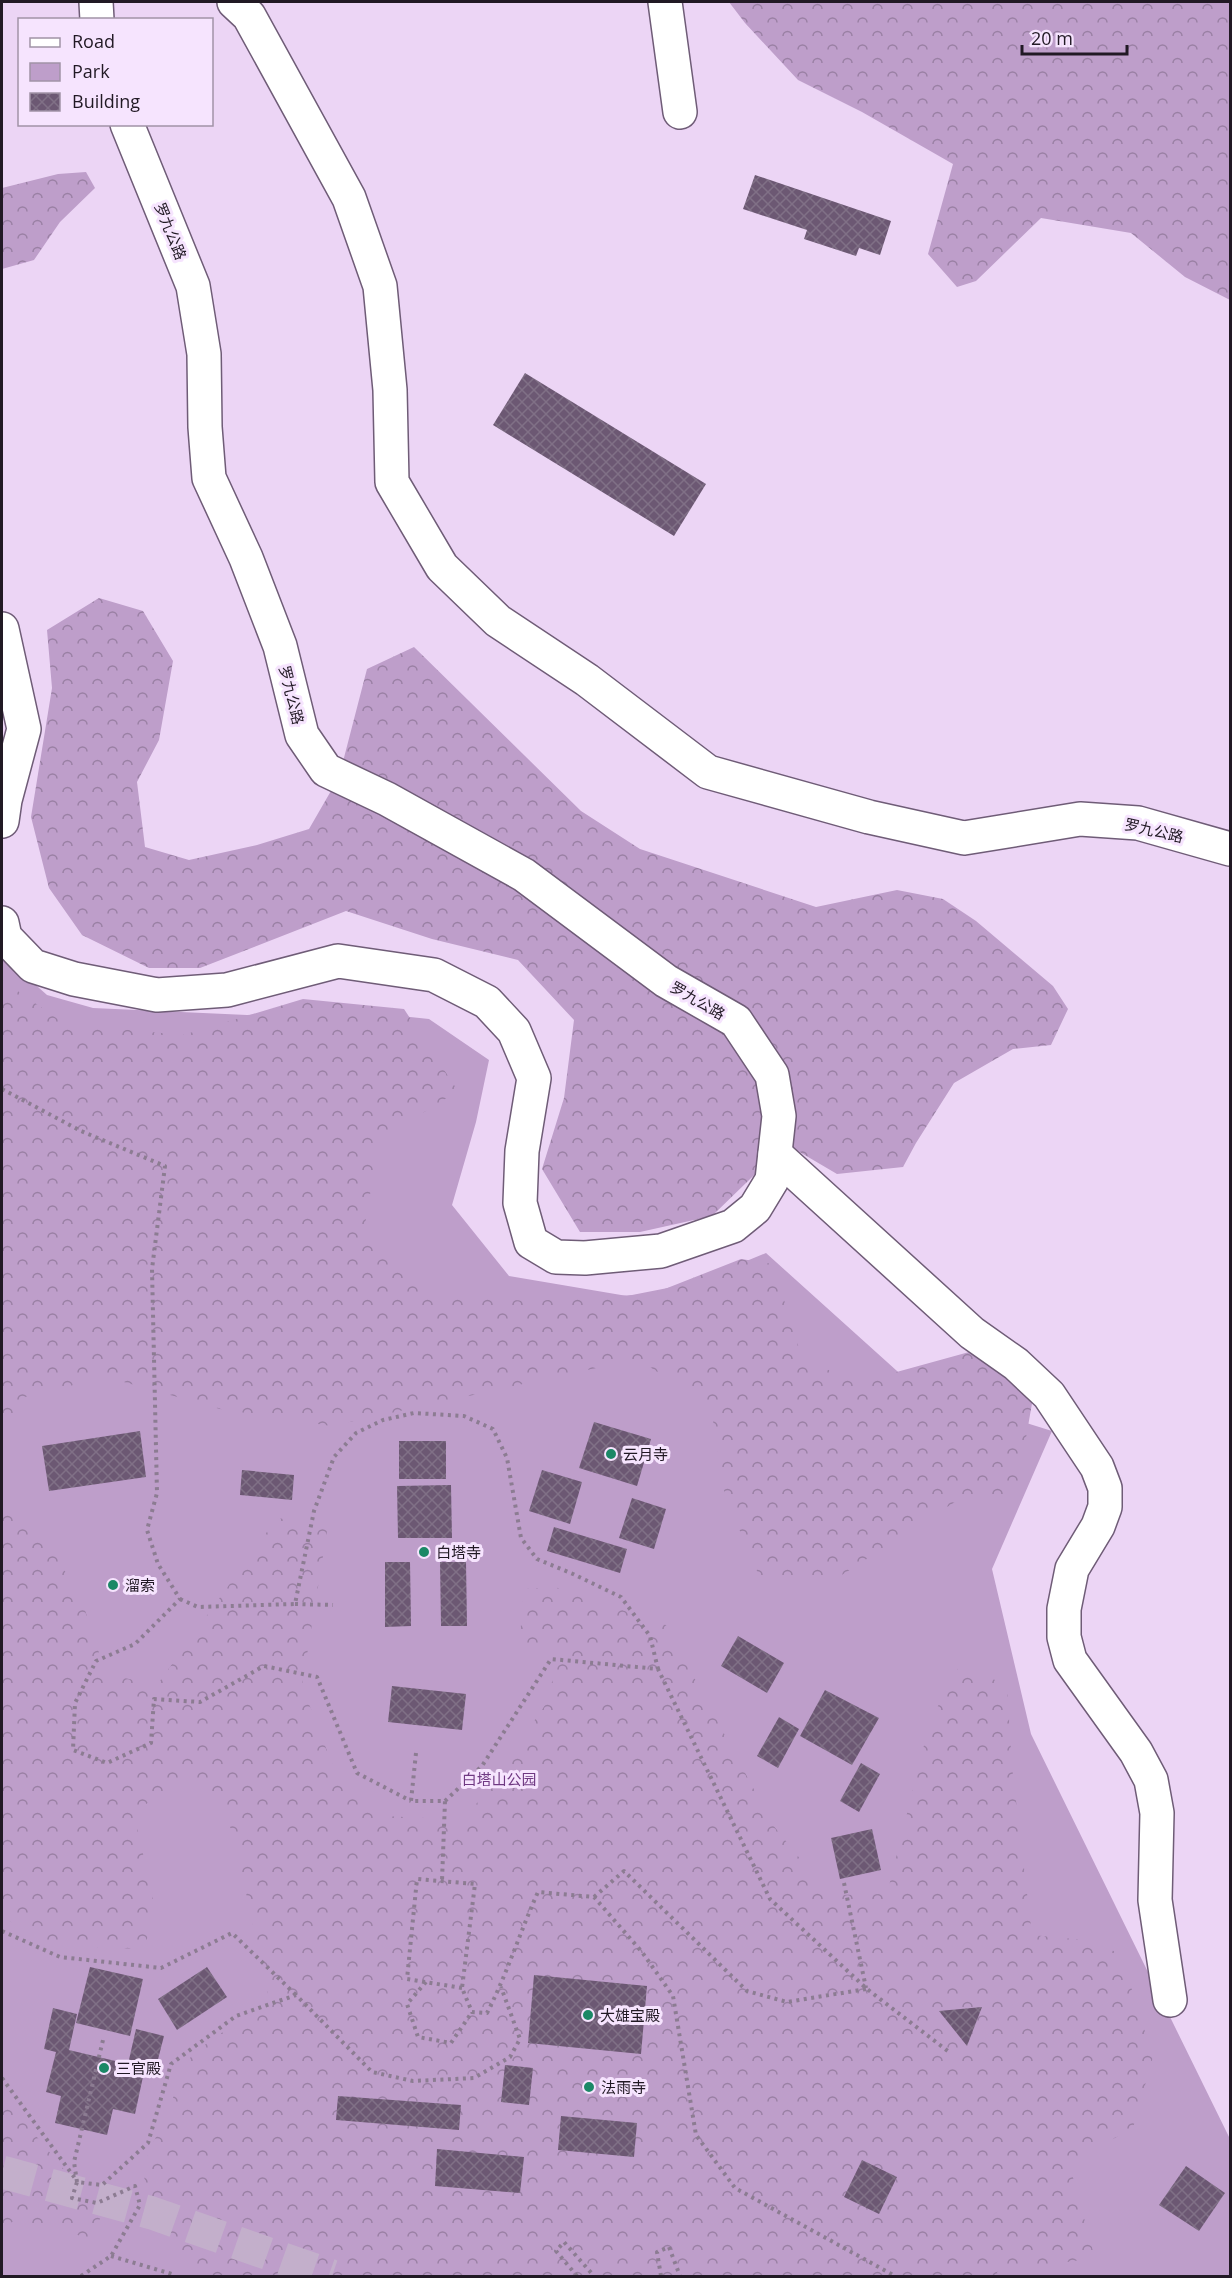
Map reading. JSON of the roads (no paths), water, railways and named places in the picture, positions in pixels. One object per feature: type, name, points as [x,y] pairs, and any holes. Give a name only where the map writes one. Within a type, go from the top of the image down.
[{"type":"street","points":[[96,2],[97,18]]},
{"type":"street","name":"罗九公路","points":[[234,2],[249,16],[349,198],[380,286],[390,390],[392,482],[442,567],[498,621],[586,680],[708,772],[869,817],[964,838],[1080,819],[1138,823],[1230,849]]},
{"type":"street","points":[[665,2],[680,112]]},
{"type":"street","name":"罗九公路","points":[[2,923],[5,937],[33,966],[74,979],[157,995],[227,990],[338,961],[434,975],[487,1002],[514,1031],[534,1078],[522,1152],[520,1203],[531,1242],[556,1257],[585,1258],[661,1251],[733,1226],[755,1208],[772,1180],[779,1116],[772,1075],[736,1021],[666,981],[524,875],[387,799],[326,770],[302,735],[280,646],[246,558],[209,478],[205,427],[204,354],[193,286],[128,126]]},
{"type":"street","points":[[2,629],[24,729],[3,807]]},
{"type":"street","points":[[775,1154],[972,1333],[1016,1364],[1049,1395],[1097,1467],[1105,1488],[1105,1507],[1098,1526],[1072,1569],[1064,1609],[1064,1637],[1070,1660],[1136,1752],[1151,1780],[1157,1813],[1155,1900],[1170,2000]]},
{"type":"tunnel","points":[[2,2172],[152,2213],[332,2276]]},
{"type":"place","name":"云月寺","points":[[611,1454]]},
{"type":"place","name":"白塔寺","points":[[424,1552]]},
{"type":"place","name":"溜索","points":[[113,1585]]},
{"type":"place","name":"大雄宝殿","points":[[588,2015]]},
{"type":"place","name":"三官殿","points":[[104,2068]]},
{"type":"place","name":"法雨寺","points":[[589,2087]]},
{"type":"park label","name":"白塔山公园","points":[[499,1779]]}]
